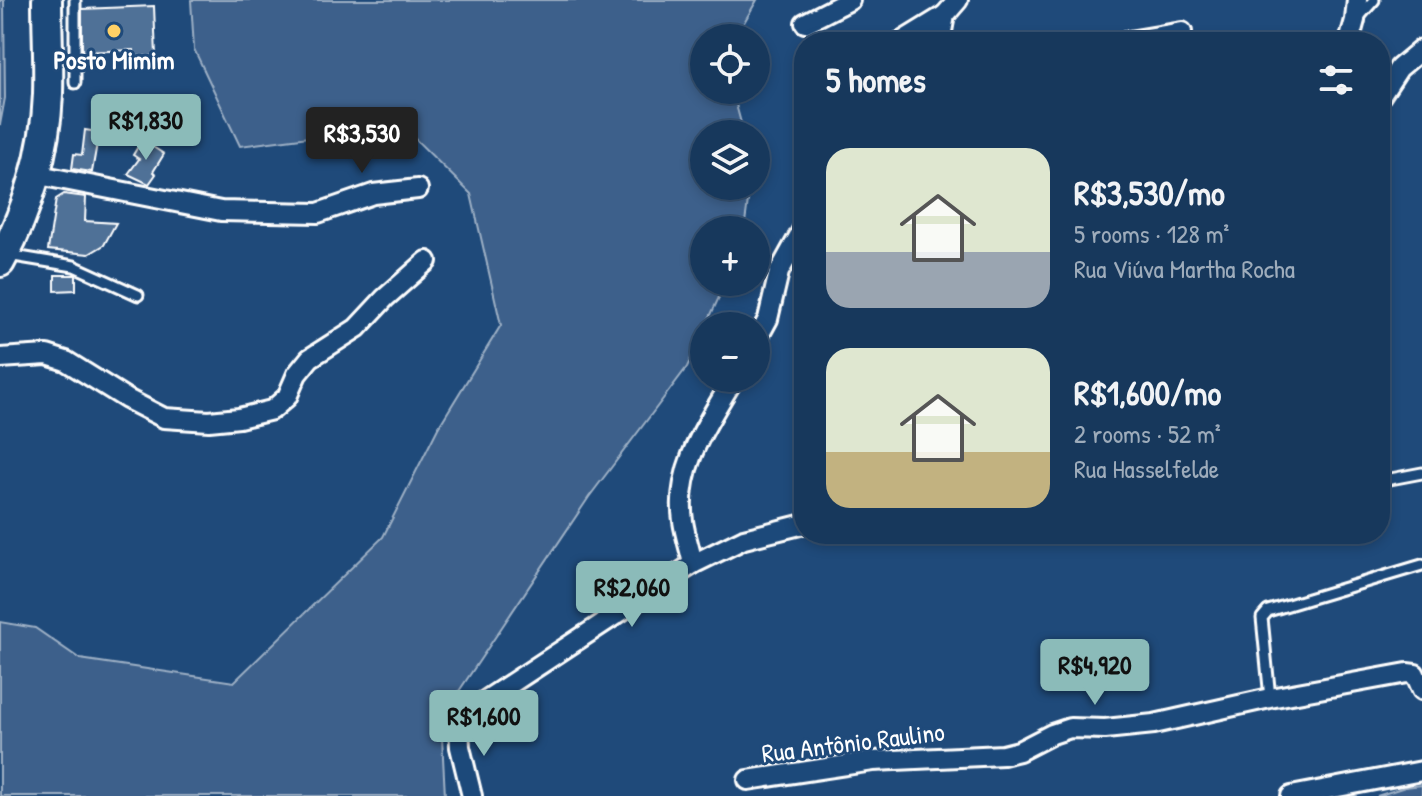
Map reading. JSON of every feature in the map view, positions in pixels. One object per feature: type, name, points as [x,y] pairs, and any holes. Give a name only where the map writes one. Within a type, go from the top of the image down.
[{"type":"main road","points":[[0,219],[16,172],[28,99],[28,0]]},
{"type":"main road","points":[[2,258],[21,219],[42,141],[48,97],[47,0]]},
{"type":"street","points":[[805,23],[850,0]]},
{"type":"street","points":[[1352,32],[1357,0]]},
{"type":"street","points":[[913,32],[946,5]]},
{"type":"street","points":[[942,32],[946,5]]},
{"type":"street","points":[[1390,82],[1399,68],[1422,49]]},
{"type":"street","points":[[34,174],[221,211],[318,213],[373,194],[418,189]]},
{"type":"street","points":[[770,312],[779,272],[794,245]]},
{"type":"street","points":[[0,358],[47,355],[66,361],[164,418],[209,421],[239,418],[272,410],[287,397],[297,374],[310,358],[357,328],[427,261]]},
{"type":"street","points":[[693,564],[683,519],[683,480],[692,451],[726,392]]},
{"type":"street","points":[[472,796],[460,747],[459,726],[477,706],[693,564],[744,539],[794,526]]},
{"type":"street","name":"Rua Antônio Raulino","points":[[748,780],[873,761],[1003,755],[1070,728],[1105,729],[1154,724],[1270,698],[1407,673],[1415,674],[1422,690]]},
{"type":"street","points":[[1291,796],[1422,771]]},
{"type":"lane","points":[[75,0],[75,83]]},
{"type":"lane","points":[[1355,20],[1374,0]]},
{"type":"lane","points":[[2,258],[74,266],[138,295]]},
{"type":"lane","points":[[1390,478],[1422,473]]},
{"type":"lane","points":[[1394,477],[1422,481]]},
{"type":"lane","points":[[1270,698],[1262,618],[1268,611],[1422,565]]},
{"type":"shaded area","points":[[0,0],[4,0],[5,98],[0,125]]},
{"type":"shaded area","points":[[191,0],[757,0],[743,24],[690,24],[690,104],[736,104],[740,120],[690,120],[690,200],[748,200],[746,216],[690,216],[690,296],[720,296],[712,312],[690,312],[690,360],[687,367],[589,497],[441,718],[445,796],[0,796],[0,622],[35,628],[80,659],[234,682],[383,537],[438,428],[501,325],[471,194],[401,125],[240,146],[194,49]]},
{"type":"shaded area","points":[[1422,785],[1422,796],[1377,796],[1405,787]]},
{"type":"building","points":[[154,6],[156,56],[134,57],[134,50],[82,52],[82,9]]},
{"type":"building","points":[[85,130],[99,132],[92,172],[72,169],[74,154],[82,155]]},
{"type":"building","points":[[142,140],[164,154],[149,184],[128,174],[139,159],[133,155]]},
{"type":"building","points":[[64,194],[86,197],[85,221],[116,223],[104,245],[89,254],[48,250],[56,199]]},
{"type":"building","points":[[55,275],[76,275],[76,290],[55,291]]},
{"type":"place","name":"Posto Mimim","points":[[114,31]]}]
